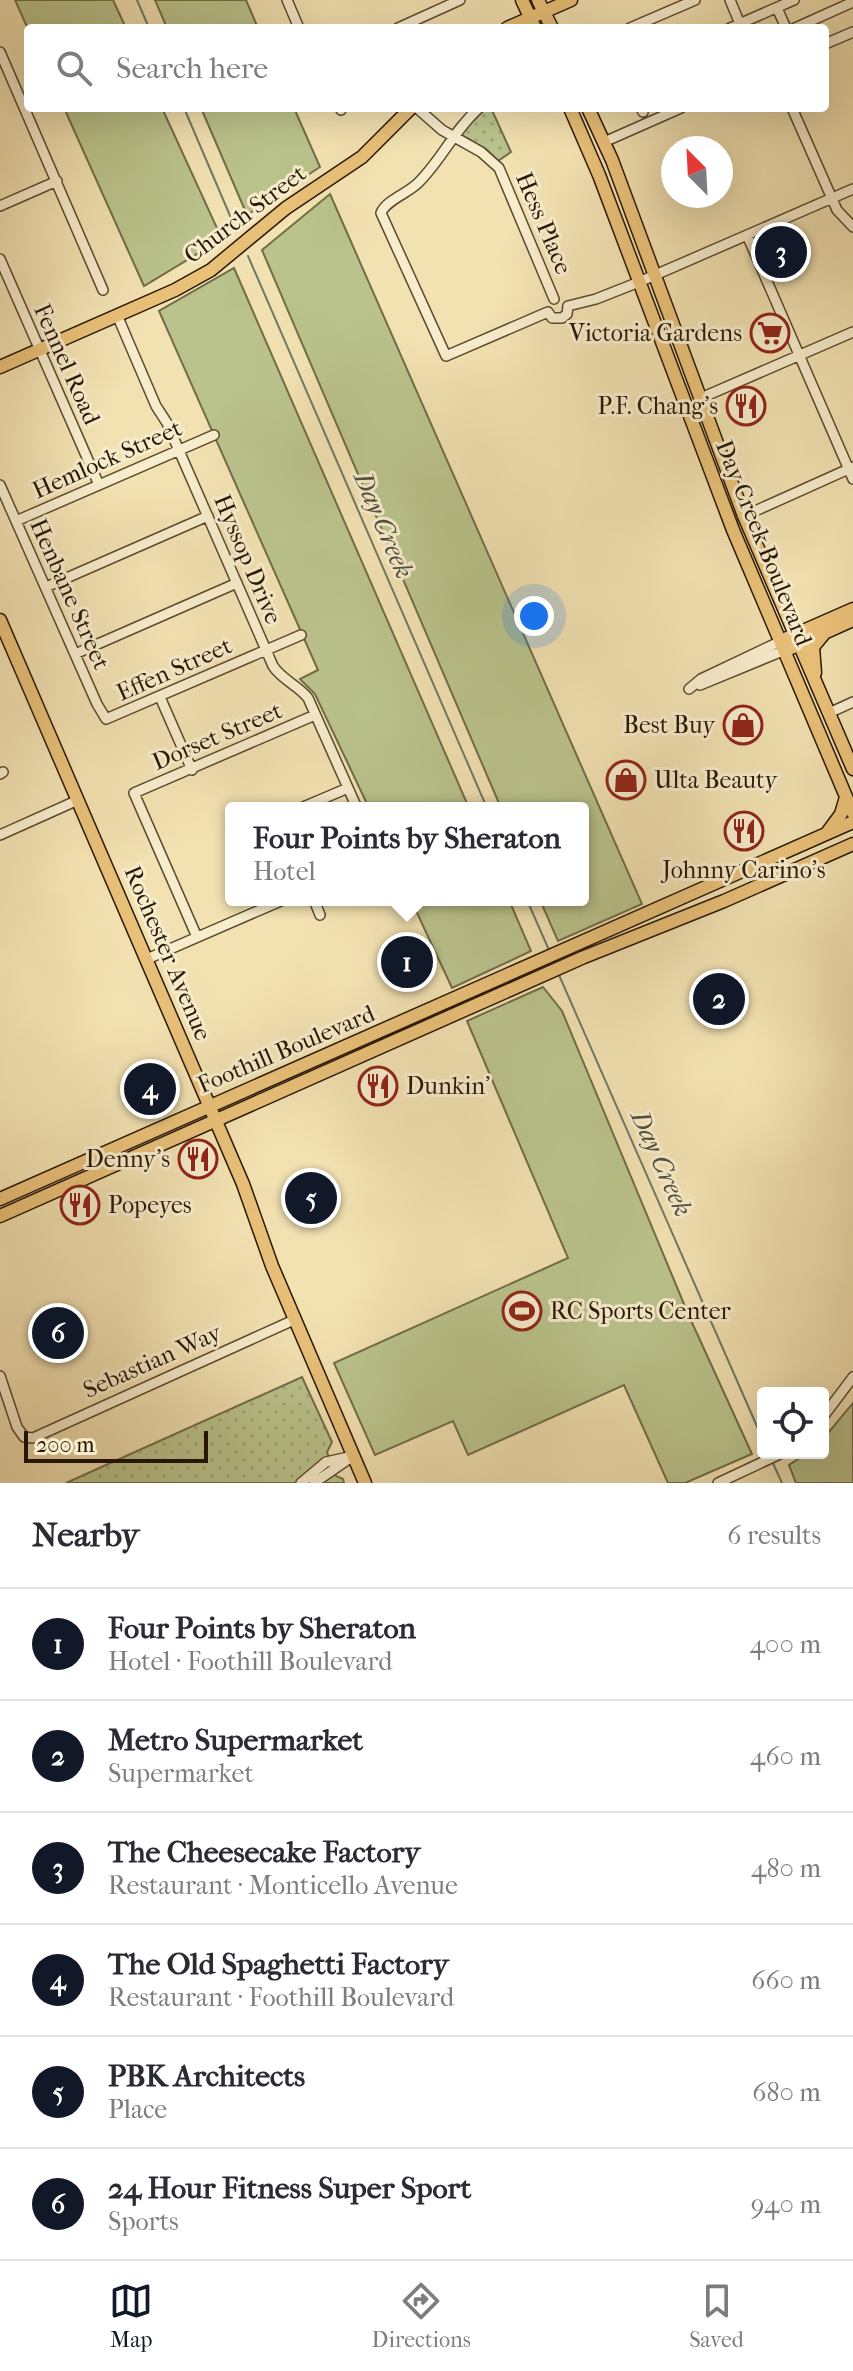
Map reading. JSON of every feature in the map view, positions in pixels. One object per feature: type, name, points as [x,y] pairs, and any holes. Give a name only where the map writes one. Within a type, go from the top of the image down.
[{"type":"main road","points":[[522,0],[533,23]]},
{"type":"main road","points":[[541,6],[571,0]]},
{"type":"main road","points":[[533,23],[541,6]]},
{"type":"main road","points":[[541,6],[550,24]]},
{"type":"main road","name":"Church Street","points":[[0,367],[175,290],[211,270],[286,208],[362,157],[407,112]]},
{"type":"main road","name":"Day Creek Boulevard","points":[[572,112],[599,175],[733,530],[853,813]]},
{"type":"main road","name":"Day Creek Boulevard","points":[[590,112],[604,142],[744,516],[853,769]]},
{"type":"main road","points":[[673,374],[689,395],[701,398],[698,441]]},
{"type":"main road","points":[[783,646],[853,609]]},
{"type":"main road","name":"Rochester Avenue","points":[[0,620],[216,1120],[365,1483]]},
{"type":"main road","points":[[797,639],[825,633],[853,620]]},
{"type":"main road","points":[[815,680],[813,647],[825,633]]},
{"type":"main road","points":[[827,834],[841,814],[846,797]]},
{"type":"main road","name":"Foothill Boulevard","points":[[0,1199],[853,822]]},
{"type":"main road","name":"Foothill Boulevard","points":[[0,1216],[584,957],[724,901],[853,844]]},
{"type":"main road","points":[[584,957],[598,944],[654,919],[654,910]]},
{"type":"street","points":[[287,0],[297,24]]},
{"type":"street","points":[[407,24],[460,0]]},
{"type":"street","points":[[639,24],[695,0]]},
{"type":"street","points":[[730,0],[735,24]]},
{"type":"street","points":[[804,24],[853,2]]},
{"type":"street","points":[[755,23],[785,3]]},
{"type":"street","points":[[785,3],[786,24]]},
{"type":"street","points":[[829,42],[853,32]]},
{"type":"street","points":[[0,52],[24,106]]},
{"type":"street","points":[[27,112],[103,290]]},
{"type":"street","name":"Hess Place","points":[[422,112],[499,168],[554,299]]},
{"type":"street","points":[[475,112],[418,183],[384,207],[381,213],[446,356],[548,312]]},
{"type":"street","points":[[604,142],[672,112]]},
{"type":"street","points":[[794,112],[840,215],[853,227]]},
{"type":"street","points":[[0,206],[57,181]]},
{"type":"street","points":[[568,306],[596,299],[654,276],[853,189]]},
{"type":"street","points":[[744,516],[852,471],[747,235]]},
{"type":"street","name":"Fennel Road","points":[[0,259],[99,485]]},
{"type":"street","points":[[554,299],[561,299],[568,306],[567,314],[562,318],[555,319],[548,312],[548,306],[554,299]]},
{"type":"street","name":"Hyssop Drive","points":[[117,315],[266,650],[279,675],[308,698],[354,802]]},
{"type":"street","points":[[701,398],[853,332]]},
{"type":"street","name":"Hemlock Street","points":[[16,521],[214,435]]},
{"type":"street","name":"Henbane Street","points":[[0,485],[100,712],[106,719]]},
{"type":"street","points":[[46,587],[208,516]]},
{"type":"street","points":[[75,654],[237,583]]},
{"type":"street","name":"Effen Street","points":[[106,719],[301,635]]},
{"type":"street","points":[[783,646],[689,689],[701,679],[783,646]]},
{"type":"street","points":[[160,697],[192,770]]},
{"type":"street","points":[[829,713],[853,702]]},
{"type":"street","name":"Dorset Street","points":[[197,937],[134,793],[315,715]]},
{"type":"street","points":[[315,802],[348,788]]},
{"type":"street","points":[[0,835],[78,800]]},
{"type":"street","points":[[147,959],[269,906]]},
{"type":"street","points":[[316,906],[320,915]]},
{"type":"street","name":"Sebastian Way","points":[[0,1376],[17,1427],[24,1437],[33,1438],[296,1319]]},
{"type":"street","points":[[829,1409],[853,1377]]},
{"type":"street","points":[[301,1483],[326,1462],[353,1456]]},
{"type":"street","points":[[314,1483],[353,1456]]},
{"type":"street","points":[[718,1483],[770,1459]]},
{"type":"green space","points":[[15,0],[113,0],[124,24],[26,24]]},
{"type":"green space","points":[[155,0],[246,0],[256,24],[165,24]]},
{"type":"green space","points":[[66,112],[164,112],[222,239],[144,286]]},
{"type":"green space","points":[[203,112],[296,112],[320,167],[247,215]]},
{"type":"green space","points":[[482,112],[493,112],[511,152],[498,161],[486,149],[460,134]]},
{"type":"green space","points":[[330,194],[642,904],[558,941],[543,906],[589,906],[589,802],[498,802],[262,250]]},
{"type":"green space","points":[[234,268],[466,802],[366,802],[315,694],[300,679],[318,670],[159,311]]},
{"type":"green space","points":[[414,906],[512,906],[531,951],[452,988]]},
{"type":"green space","points":[[543,987],[562,1011],[689,1316],[752,1454],[685,1483],[668,1483],[624,1385],[468,1455],[453,1421],[375,1455],[334,1363],[568,1258],[467,1021]]},
{"type":"green space","points":[[302,1377],[332,1442],[327,1452],[336,1476],[344,1483],[66,1483]]},
{"type":"green space","points":[[853,1403],[853,1483],[796,1483],[789,1465],[798,1459],[829,1459],[829,1432]]},
{"type":"waterway","name":"Day Creek","points":[[137,0],[147,24]]},
{"type":"waterway","name":"Day Creek","points":[[186,112],[237,232]]},
{"type":"waterway","name":"Day Creek","points":[[248,256],[484,802]]},
{"type":"waterway","name":"Day Creek","points":[[530,906],[549,950]]},
{"type":"waterway","name":"Day Creek","points":[[559,975],[757,1426]]},
{"type":"waterway","name":"Day Creek","points":[[772,1461],[782,1483]]},
{"type":"place","name":"The Cheesecake Factory","points":[[781,252]]},
{"type":"place","name":"Victoria Gardens","points":[[770,333]]},
{"type":"place","name":"P.F. Chang's","points":[[746,406]]},
{"type":"place","name":"Best Buy","points":[[743,725]]},
{"type":"place","name":"Ulta Beauty","points":[[626,780]]},
{"type":"place","name":"Johnny Carino's","points":[[744,831]]},
{"type":"place","name":"Four Points by Sheraton","points":[[407,962]]},
{"type":"place","name":"Metro Supermarket","points":[[719,999]]},
{"type":"place","name":"Dunkin'","points":[[378,1086]]},
{"type":"place","name":"The Old Spaghetti Factory","points":[[150,1089]]},
{"type":"place","name":"Denny's","points":[[198,1159]]},
{"type":"place","name":"PBK Architects","points":[[311,1198]]},
{"type":"place","name":"Popeyes","points":[[80,1205]]},
{"type":"place","name":"RC Sports Center","points":[[522,1311]]},
{"type":"place","name":"24 Hour Fitness Super Sport","points":[[58,1333]]}]
